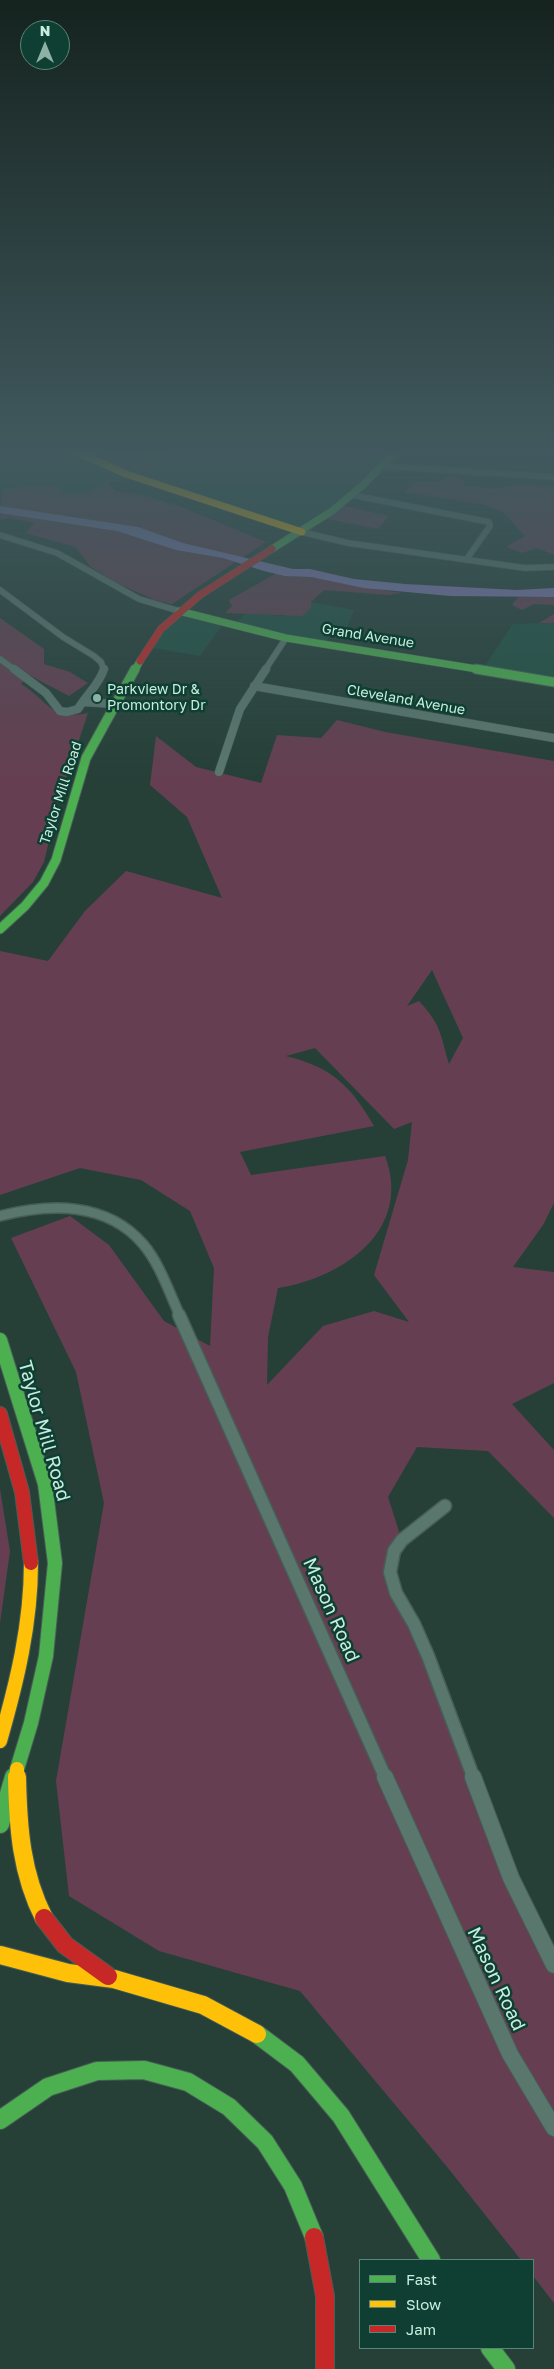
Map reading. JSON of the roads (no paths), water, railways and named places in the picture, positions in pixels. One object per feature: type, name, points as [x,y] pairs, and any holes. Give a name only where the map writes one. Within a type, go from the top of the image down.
[{"type":"main road","name":"Taylor Mill Road","points":[[0,929],[25,906],[44,883],[56,860],[86,758],[113,706],[151,642],[179,611],[257,559]]},
{"type":"main road","name":"Grand Avenue","points":[[179,611],[286,638],[554,682]]},
{"type":"main road","name":"Taylor Mill Road","points":[[0,1340],[45,1484],[55,1563],[46,1656],[31,1723],[0,1824]]},
{"type":"main road","points":[[0,1414],[23,1499],[31,1574],[26,1628],[0,1739]]},
{"type":"main road","points":[[17,1769],[21,1850],[31,1893],[50,1927],[63,1944],[80,1958],[114,1980]]},
{"type":"main road","points":[[0,1955],[68,1973],[114,1980],[203,2005],[250,2028],[296,2064],[341,2116],[430,2259]]},
{"type":"main road","points":[[0,2120],[64,2079],[108,2068],[144,2067],[178,2074],[207,2088],[235,2109],[262,2136],[287,2172],[304,2208],[318,2251],[325,2295],[327,2341],[325,2369]]},
{"type":"main road","points":[[491,2349],[506,2369]]},
{"type":"street","points":[[67,559],[138,599],[179,611]]},
{"type":"street","points":[[456,559],[525,568],[554,567]]},
{"type":"street","points":[[0,590],[101,662],[104,667],[103,675],[82,703],[72,712],[60,711],[46,693],[0,659]]},
{"type":"street","points":[[219,772],[240,709],[286,638]]},
{"type":"street","name":"Cleveland Avenue","points":[[254,686],[554,738]]},
{"type":"street","points":[[82,703],[113,706]]},
{"type":"street","name":"Mason Road","points":[[0,1216],[45,1206],[69,1207],[94,1213],[112,1220],[135,1236],[159,1269],[487,2006],[510,2054],[554,2128]]},
{"type":"street","points":[[444,1506],[402,1541],[392,1557],[390,1578],[395,1594],[414,1626],[428,1656],[511,1878],[554,1965]]},
{"type":"place","name":"Parkview Dr & Promontory Dr","points":[[97,698]]}]
